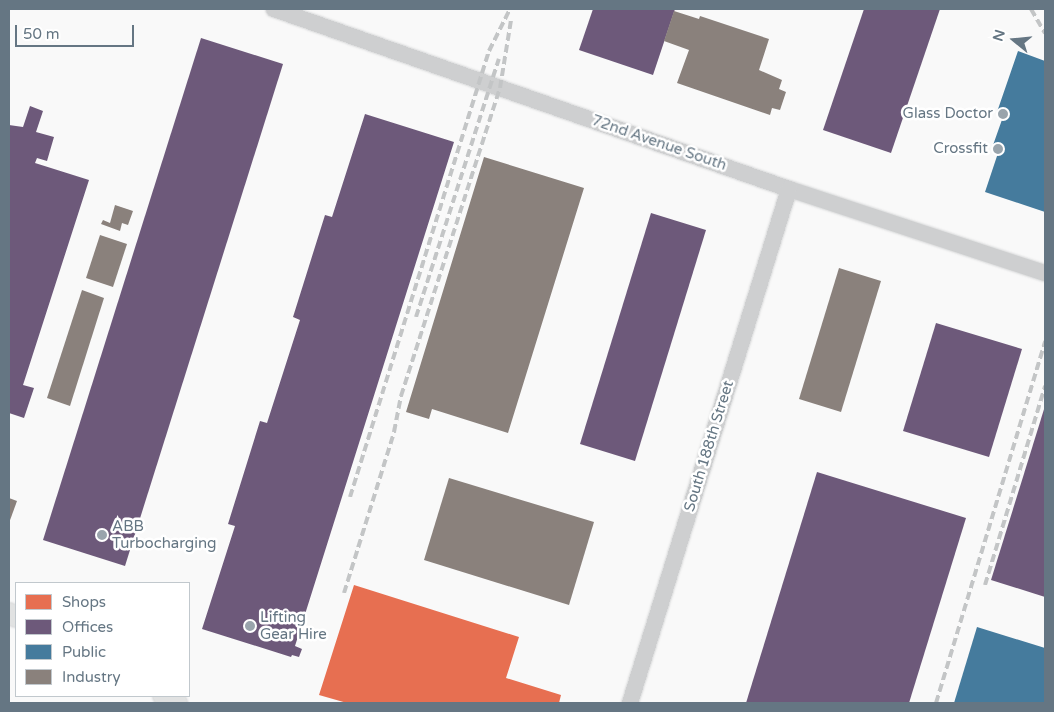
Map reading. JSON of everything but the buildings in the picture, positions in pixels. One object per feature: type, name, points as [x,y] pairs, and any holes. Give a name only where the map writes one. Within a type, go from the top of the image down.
[{"type":"main road","points":[[165,697],[177,703]]},
{"type":"street","name":"72nd Avenue South","points":[[274,9],[790,189],[1045,273]]},
{"type":"street","name":"South 188th Street","points":[[630,703],[790,189]]},
{"type":"railway","points":[[350,497],[489,51],[510,9]]},
{"type":"railway","points":[[1031,9],[1045,33]]},
{"type":"railway","points":[[344,593],[394,432],[401,396],[500,88],[511,20]]},
{"type":"railway","points":[[416,317],[499,59]]},
{"type":"railway","points":[[936,703],[1045,341]]},
{"type":"railway","points":[[985,585],[1045,386]]},
{"type":"place","name":"Glass Doctor","points":[[1003,114]]},
{"type":"place","name":"Crossfit","points":[[998,149]]},
{"type":"place","name":"ABB Turbocharging","points":[[102,535]]},
{"type":"place","name":"Lifting Gear Hire","points":[[250,626]]}]
